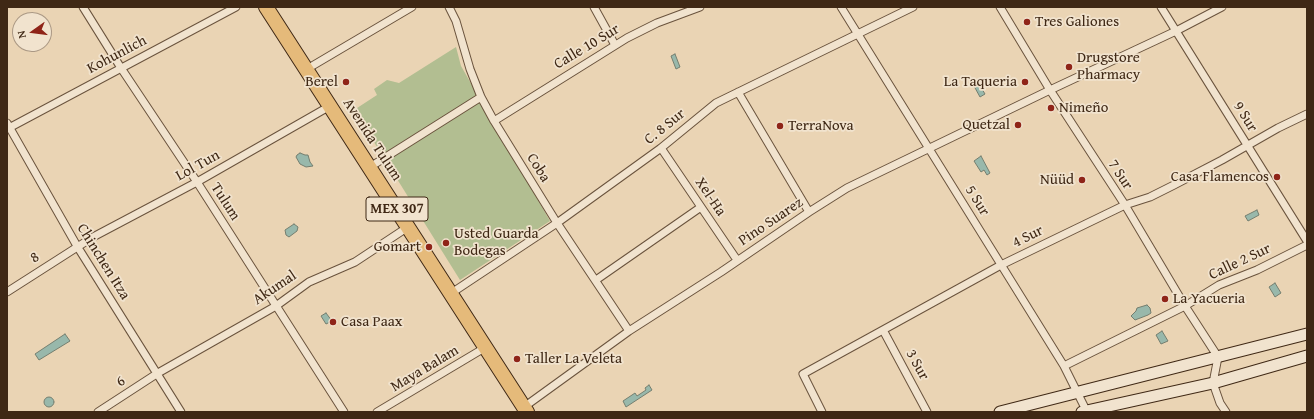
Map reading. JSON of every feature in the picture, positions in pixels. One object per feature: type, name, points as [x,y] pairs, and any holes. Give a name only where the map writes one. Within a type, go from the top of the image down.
[{"type":"highway","name":"Avenida Tulum","points":[[266,7],[525,410]]},
{"type":"street","name":"Tulum","points":[[83,7],[120,68],[197,182],[344,412]]},
{"type":"street","name":"Kohunlich","points":[[8,126],[236,7]]},
{"type":"street","points":[[307,70],[412,7]]},
{"type":"street","name":"Coba","points":[[450,7],[481,98],[557,223],[630,331]]},
{"type":"street","points":[[594,7],[615,45]]},
{"type":"street","name":"Calle 10 Sur","points":[[494,121],[615,45],[657,23],[700,7]]},
{"type":"street","name":"5 Sur","points":[[841,7],[930,148],[1064,366],[1085,412]]},
{"type":"street","name":"C. 8 Sur","points":[[450,294],[557,223],[661,148],[716,103],[913,7]]},
{"type":"street","name":"7 Sur","points":[[1000,7],[1050,90],[1125,205],[1185,306],[1218,357]]},
{"type":"street","name":"9 Sur","points":[[1160,7],[1307,241]]},
{"type":"street","name":"Pino Suarez","points":[[525,410],[630,331],[847,188],[1176,31],[1222,7]]},
{"type":"street","points":[[738,92],[809,212]]},
{"type":"street","points":[[370,167],[481,98]]},
{"type":"street","name":"Lol Tun","points":[[77,246],[197,182],[330,106]]},
{"type":"street","name":"4 Sur","points":[[822,412],[803,374],[1001,265],[1125,205],[1156,194],[1248,146],[1278,128],[1307,114]]},
{"type":"street","name":"Chinchen Itza","points":[[8,126],[77,246],[158,373],[181,412]]},
{"type":"street","name":"Xel-Ha","points":[[661,148],[737,260]]},
{"type":"street","points":[[596,280],[701,207]]},
{"type":"street","name":"Akumal","points":[[158,373],[276,306],[309,282],[355,262],[408,227]]},
{"type":"street","name":"Calle 2 Sur","points":[[1064,366],[1185,306],[1219,285],[1262,267],[1307,245]]},
{"type":"street","name":"8","points":[[7,292],[77,246]]},
{"type":"street","name":"3 Sur","points":[[883,330],[927,412]]},
{"type":"street","points":[[1000,412],[1307,334]]},
{"type":"street","name":"Maya Balam","points":[[377,412],[486,348]]},
{"type":"street","points":[[1085,412],[1106,410],[1213,384],[1307,356]]},
{"type":"street","points":[[1218,357],[1213,384],[1220,403],[1226,412]]},
{"type":"street","name":"6","points":[[98,412],[158,373]]},
{"type":"green space","points":[[456,47],[461,66],[550,221],[460,280],[354,110],[377,95],[374,89],[387,80],[399,83]]},
{"type":"shaded area","points":[[675,54],[680,67],[676,69],[671,56]]},
{"type":"shaded area","points":[[979,84],[985,94],[980,97],[974,86]]},
{"type":"shaded area","points":[[300,153],[308,155],[313,166],[306,167],[300,164],[296,157]]},
{"type":"shaded area","points":[[981,156],[990,173],[987,175],[984,170],[981,172],[974,161]]},
{"type":"shaded area","points":[[1257,210],[1259,215],[1248,221],[1245,216]]},
{"type":"shaded area","points":[[294,224],[298,227],[297,231],[289,237],[286,235],[285,230]]},
{"type":"shaded area","points":[[1275,283],[1281,293],[1275,297],[1269,287]]},
{"type":"shaded area","points":[[1147,305],[1150,308],[1151,313],[1135,320],[1131,316],[1137,308]]},
{"type":"shaded area","points":[[326,313],[332,321],[326,324],[321,316]]},
{"type":"shaded area","points":[[1162,331],[1168,341],[1161,344],[1156,335]]},
{"type":"shaded area","points":[[65,334],[70,341],[39,360],[35,354]]},
{"type":"shaded area","points":[[649,385],[652,390],[626,407],[623,401],[635,393],[637,396],[646,390],[645,388]]},
{"type":"shaded area","points":[[47,397],[51,397],[53,398],[53,406],[47,407],[44,404],[44,400]]},
{"type":"place","name":"Tres Galiones","points":[[1027,22]]},
{"type":"place","name":"Drugstore Pharmacy","points":[[1069,67]]},
{"type":"place","name":"Berel","points":[[346,82]]},
{"type":"place","name":"La Taqueria","points":[[1025,82]]},
{"type":"place","name":"Nimeño","points":[[1051,108]]},
{"type":"place","name":"Quetzal","points":[[1018,125]]},
{"type":"place","name":"TerraNova","points":[[780,126]]},
{"type":"place","name":"Casa Flamencos","points":[[1277,177]]},
{"type":"place","name":"Nüüd","points":[[1082,180]]},
{"type":"place","name":"Usted Guarda Bodegas","points":[[446,243]]},
{"type":"place","name":"Gomart","points":[[429,247]]},
{"type":"place","name":"La Yacueria","points":[[1165,299]]},
{"type":"place","name":"Casa Paax","points":[[333,322]]},
{"type":"place","name":"Taller La Veleta","points":[[517,359]]}]
